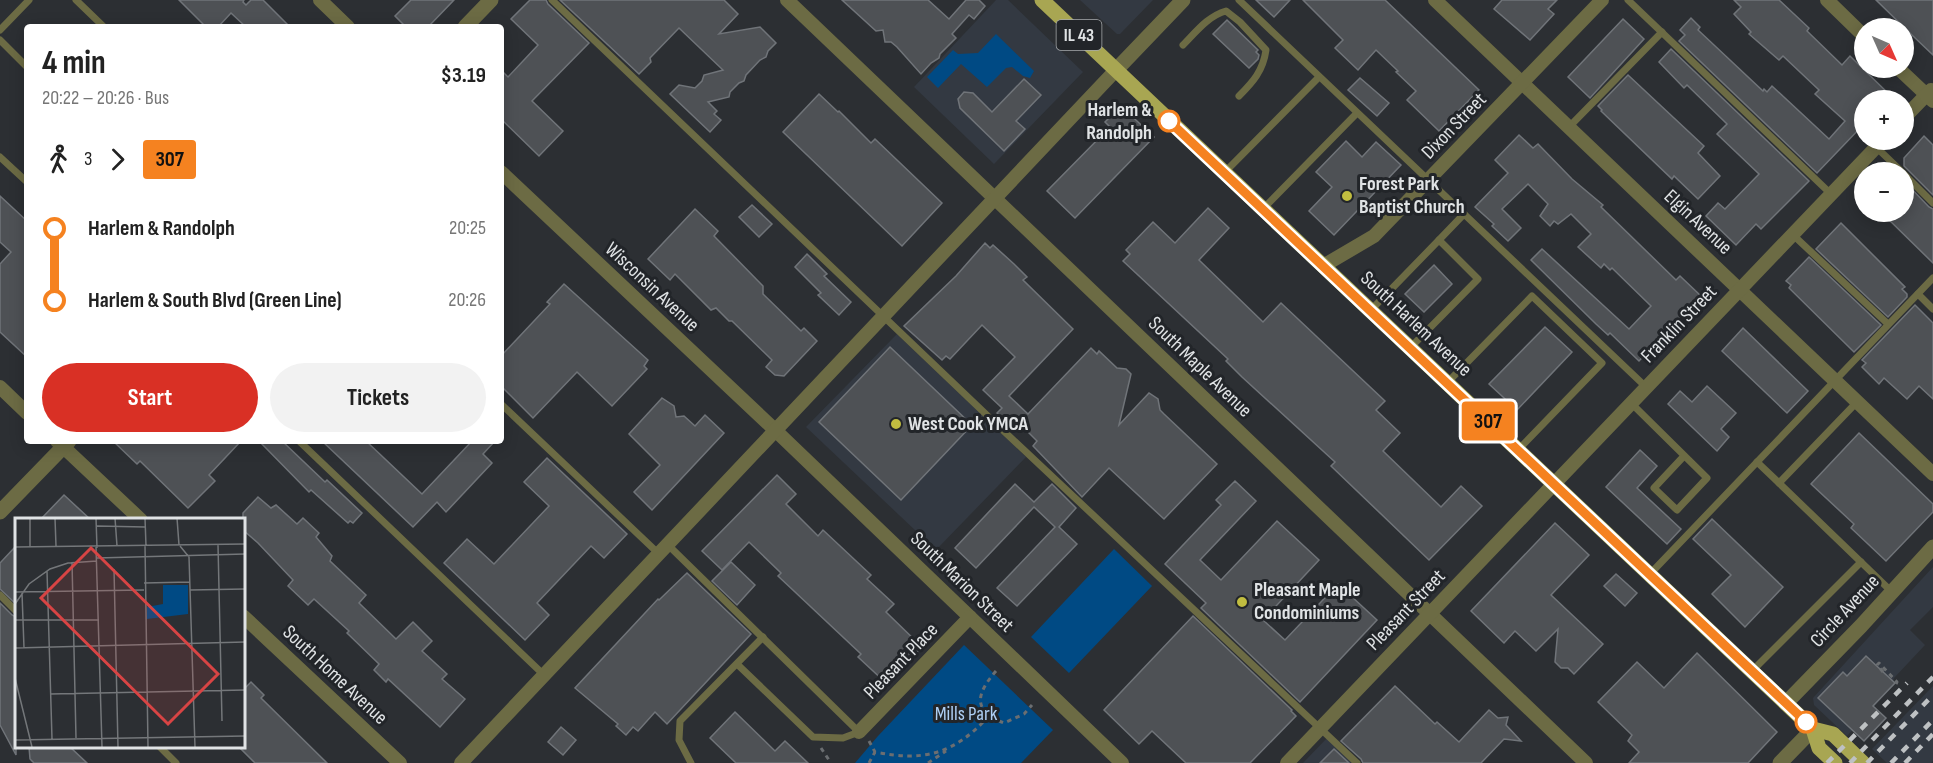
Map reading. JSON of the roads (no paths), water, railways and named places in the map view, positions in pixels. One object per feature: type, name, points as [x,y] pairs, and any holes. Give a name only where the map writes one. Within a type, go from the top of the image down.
[{"type":"main road","name":"South Harlem Avenue","points":[[1042,0],[1786,703],[1813,729],[1819,747],[1835,763]]},
{"type":"main road","name":"South Harlem Avenue","points":[[1813,729],[1833,734],[1863,763]]},
{"type":"street","points":[[320,0],[345,24]]},
{"type":"street","points":[[468,24],[491,0]]},
{"type":"street","name":"South Maple Avenue","points":[[787,0],[1586,763]]},
{"type":"street","points":[[461,763],[1183,0]]},
{"type":"street","name":"Elgin Avenue","points":[[1435,0],[1933,474]]},
{"type":"street","name":"Dixon Street","points":[[1323,266],[1374,236],[1602,0]]},
{"type":"street","points":[[1827,0],[1854,26]]},
{"type":"street","points":[[1911,78],[1931,94],[1914,109]]},
{"type":"street","name":"Franklin Street","points":[[1553,483],[1872,150]]},
{"type":"street","name":"Wisconsin Avenue","points":[[504,175],[776,430]]},
{"type":"street","points":[[0,387],[24,409]]},
{"type":"street","name":"South Marion Street","points":[[776,430],[1122,763]]},
{"type":"street","points":[[0,512],[62,444]]},
{"type":"street","points":[[64,444],[139,518]]},
{"type":"street","name":"Pleasant Street","points":[[1287,763],[1553,483]]},
{"type":"street","name":"Circle Avenue","points":[[1786,703],[1933,547]]},
{"type":"street","name":"South Home Avenue","points":[[244,617],[400,763]]},
{"type":"street","name":"Pleasant Place","points":[[864,736],[970,617]]},
{"type":"street","points":[[1780,763],[1813,729]]},
{"type":"lane","points":[[0,30],[29,0]]},
{"type":"lane","points":[[76,0],[101,24]]},
{"type":"lane","points":[[552,0],[1357,763]]},
{"type":"lane","points":[[1239,0],[1646,387]]},
{"type":"lane","points":[[1628,0],[1831,194]]},
{"type":"lane","points":[[1183,45],[1202,25],[1217,14],[1226,11],[1240,22],[1266,51],[1265,60],[1257,77],[1239,96]]},
{"type":"lane","points":[[1569,127],[1662,32]]},
{"type":"lane","points":[[0,40],[24,64]]},
{"type":"lane","points":[[1224,173],[1319,77]]},
{"type":"lane","points":[[1263,209],[1357,113]]},
{"type":"lane","points":[[1885,150],[1894,162]]},
{"type":"lane","points":[[0,157],[24,179]]},
{"type":"lane","points":[[1914,184],[1933,203]]},
{"type":"lane","points":[[1371,311],[1464,214]]},
{"type":"lane","points":[[1792,234],[1888,324]]},
{"type":"lane","points":[[1410,348],[1478,279],[1439,240]]},
{"type":"lane","points":[[1650,574],[1933,278]]},
{"type":"lane","points":[[1918,294],[1933,309]]},
{"type":"lane","points":[[1447,383],[1532,296],[1540,303],[1602,363],[1518,450]]},
{"type":"lane","points":[[1779,483],[1857,402]]},
{"type":"lane","points":[[1631,403],[1707,478],[1677,510],[1654,488],[1684,456]]},
{"type":"lane","points":[[504,407],[763,638],[864,736]]},
{"type":"lane","points":[[302,444],[544,675]]},
{"type":"lane","points":[[1756,462],[1892,592]]},
{"type":"lane","points":[[1752,671],[1861,562]]},
{"type":"lane","points":[[0,596],[15,610]]},
{"type":"lane","points":[[691,763],[679,740],[680,722],[763,638]]},
{"type":"lane","points":[[737,664],[813,737],[864,736]]},
{"type":"lane","points":[[160,748],[176,763]]},
{"type":"railway","points":[[1850,763],[1933,677]]},
{"type":"railway","points":[[1827,763],[1907,683]]},
{"type":"railway","points":[[1867,763],[1933,695]]},
{"type":"railway","points":[[1891,763],[1933,720]]},
{"type":"railway","points":[[1905,763],[1933,734]]},
{"type":"place","name":"Harlem & Randolph","points":[[1169,121]]},
{"type":"place","name":"Forest Park Baptist Church","points":[[1347,196]]},
{"type":"place","name":"West Cook YMCA","points":[[896,424]]},
{"type":"place","name":"Pleasant Maple Condominiums","points":[[1242,602]]},
{"type":"park label","name":"Mills Park","points":[[966,714]]}]
